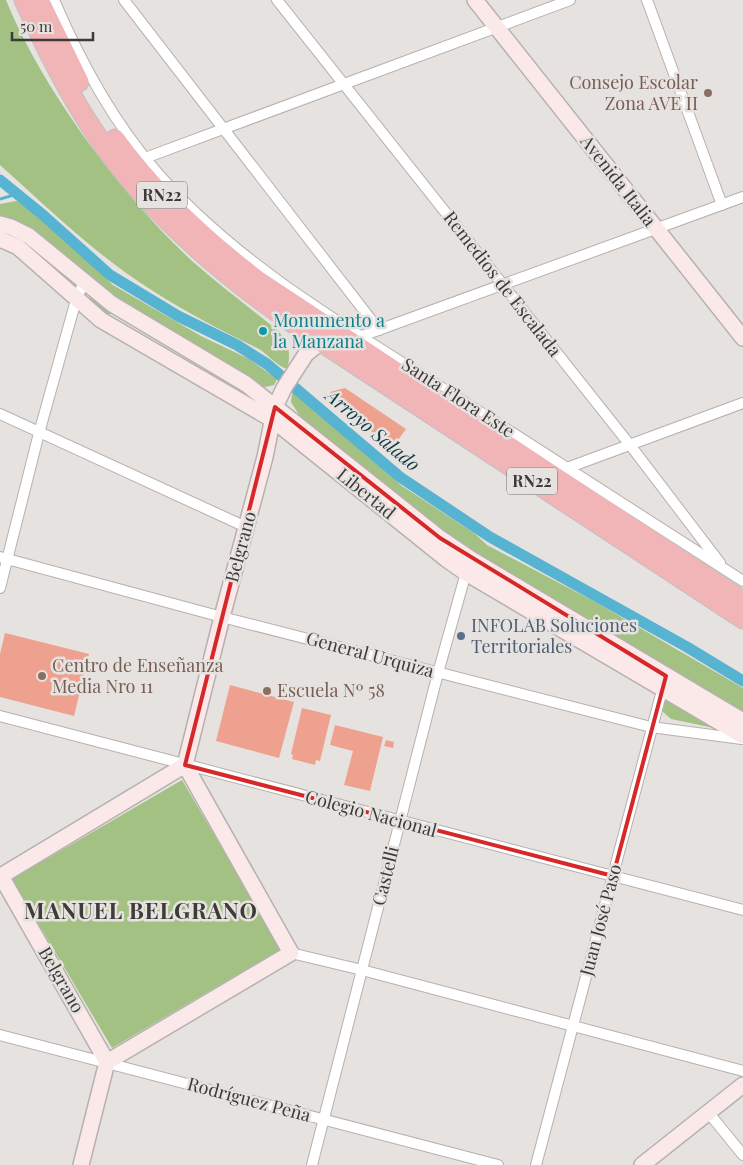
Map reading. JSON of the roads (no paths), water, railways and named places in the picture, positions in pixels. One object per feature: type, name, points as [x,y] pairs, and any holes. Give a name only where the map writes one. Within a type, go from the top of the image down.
[{"type":"highway","name":"RN22","points":[[24,0],[50,55],[80,109],[111,154],[143,194],[178,231],[217,266],[279,314],[743,619]]},
{"type":"highway","name":"RN22","points":[[39,0],[63,52],[90,101],[117,142],[169,203],[237,265],[260,282],[352,337],[743,601]]},
{"type":"street","name":"Santa Flora Este","points":[[54,0],[92,77],[112,111],[146,158],[196,213],[227,241],[352,337],[567,468],[743,581]]},
{"type":"street","points":[[124,0],[379,330]]},
{"type":"street","name":"Remedios de Escalada","points":[[277,0],[726,569]]},
{"type":"street","name":"Avenida Italia","points":[[475,0],[743,338]]},
{"type":"street","points":[[146,158],[570,0]]},
{"type":"street","points":[[647,0],[722,205]]},
{"type":"street","points":[[321,342],[330,338],[352,337],[379,330],[743,197]]},
{"type":"street","name":"Libertad","points":[[274,414],[246,384],[112,304],[29,236],[11,227],[0,235],[25,252],[76,300],[101,320],[274,414],[302,427],[440,538],[469,566],[664,682],[743,721]]},
{"type":"street","points":[[0,588],[4,558],[76,300],[84,282]]},
{"type":"street","name":"Belgrano","points":[[107,1062],[1,876],[186,765],[222,617],[266,457],[274,414],[284,388],[293,373],[306,354],[321,342]]},
{"type":"street","points":[[567,468],[743,403]]},
{"type":"street","points":[[0,414],[246,527]]},
{"type":"street","name":"General Urquiza","points":[[4,558],[222,617],[651,727],[743,738]]},
{"type":"street","name":"Castelli","points":[[312,1165],[438,673],[469,566]]},
{"type":"street","name":"Libertad","points":[[664,682],[743,738]]},
{"type":"street","name":"Juan José Paso","points":[[536,1165],[664,682]]},
{"type":"street","name":"Colegio Nacional","points":[[0,716],[743,910]]},
{"type":"street","points":[[186,765],[291,953]]},
{"type":"street","points":[[81,1165],[107,1062],[291,953],[743,1071]]},
{"type":"street","name":"Rodríguez Peña","points":[[0,1034],[498,1165]]},
{"type":"street","points":[[642,1165],[743,1085]]},
{"type":"street","points":[[708,1112],[743,1155]]},
{"type":"waterway","name":"Arroyo Salado","points":[[0,180],[43,215],[110,275],[178,316],[237,345],[267,364],[400,477],[490,537],[687,647],[743,681]]},
{"type":"waterway","points":[[0,199],[17,194]]},
{"type":"place","name":"Consejo Escolar Zona AVE II","points":[[708,93]]},
{"type":"place","name":"Monumento a la Manzana","points":[[263,331]]},
{"type":"place","name":"INFOLAB Soluciones Territoriales","points":[[461,636]]},
{"type":"place","name":"Centro de Enseñanza Media Nro 11","points":[[42,676]]},
{"type":"place","name":"Escuela Nº 58","points":[[267,691]]},
{"type":"district","name":"MANUEL BELGRANO","points":[[141,911]]}]
